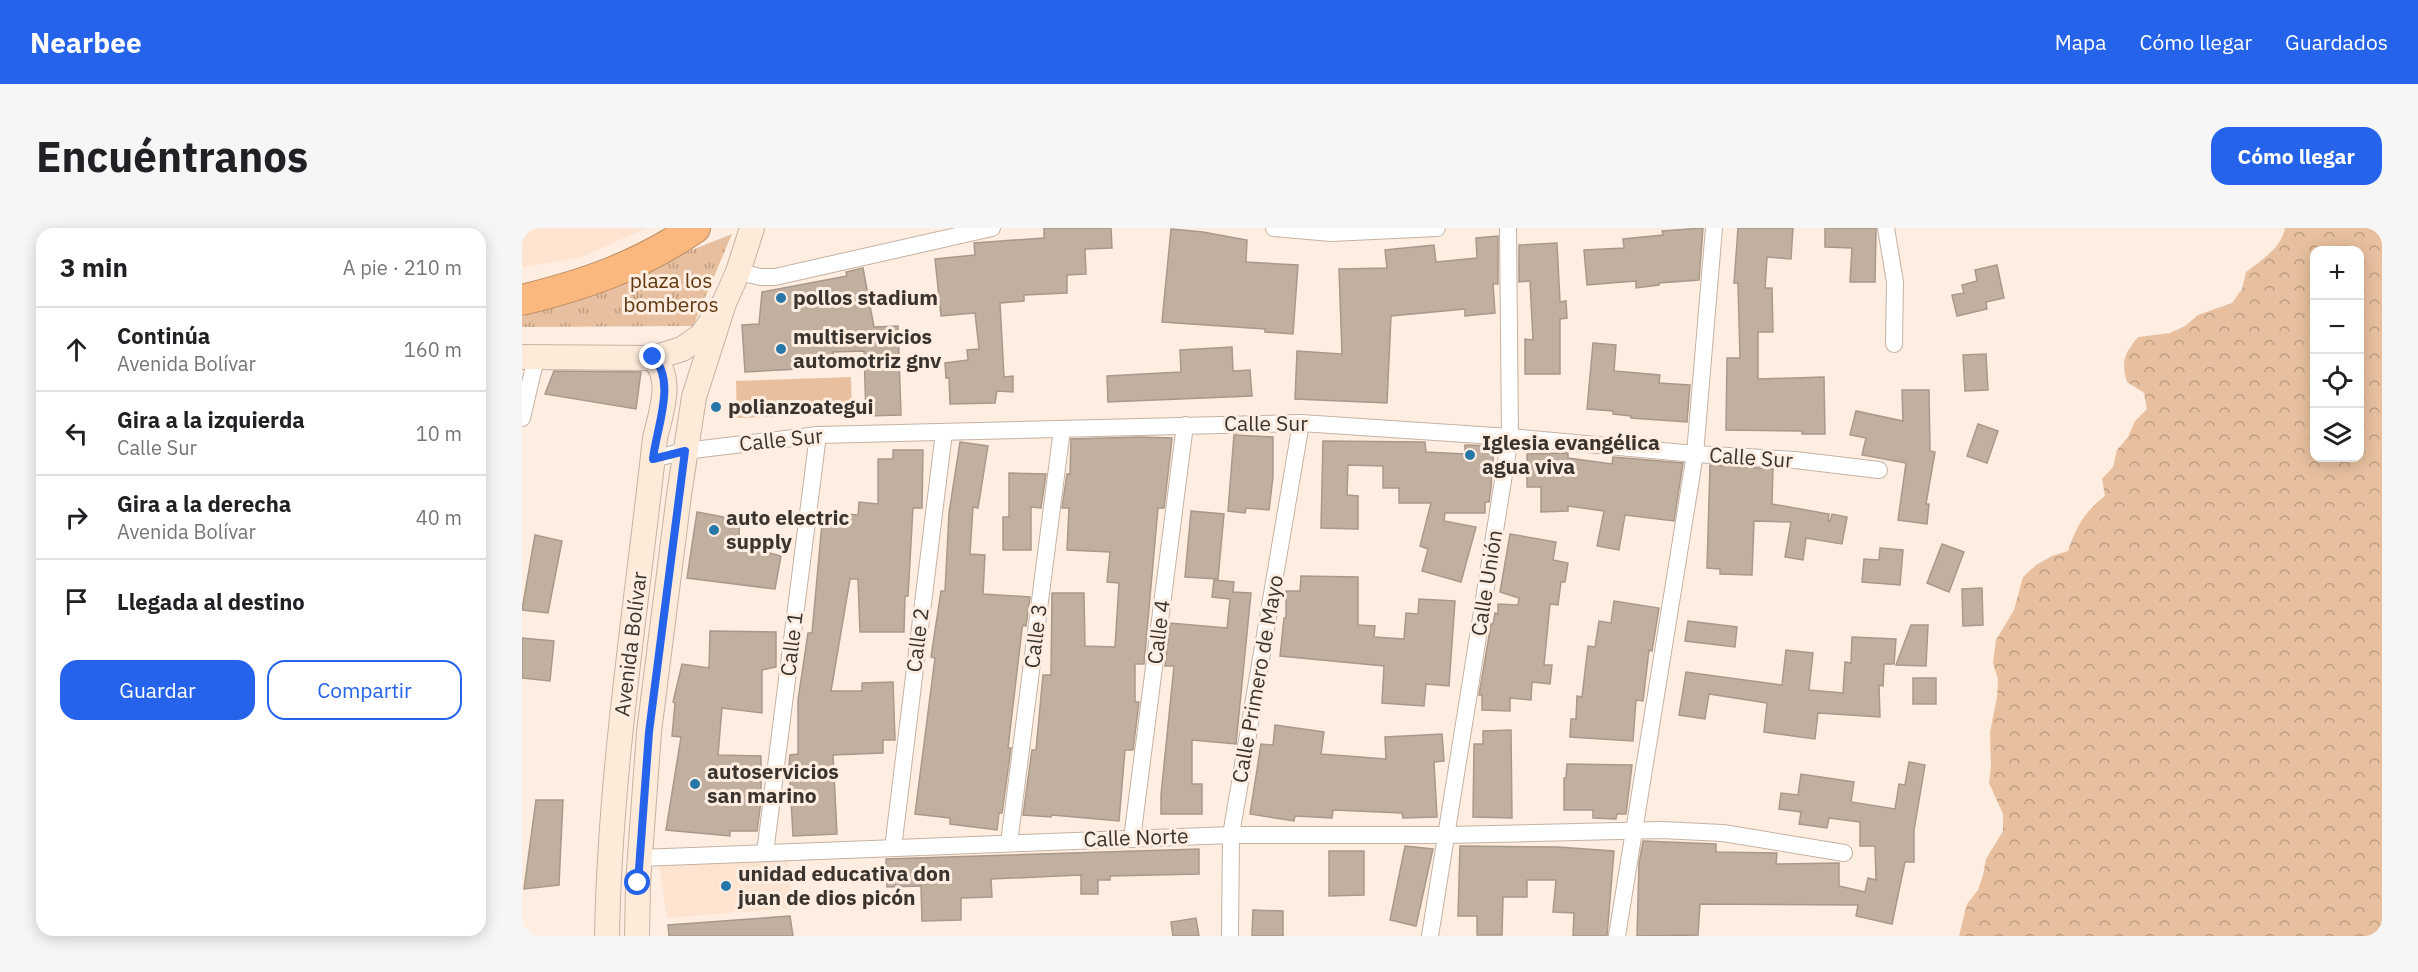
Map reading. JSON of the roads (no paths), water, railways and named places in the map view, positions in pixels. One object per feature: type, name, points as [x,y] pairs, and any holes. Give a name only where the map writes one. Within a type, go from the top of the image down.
[{"type":"highway","points":[[522,300],[590,282],[631,266],[695,228]]},
{"type":"street","points":[[522,418],[529,357],[653,357],[682,349],[701,336],[724,303],[738,272],[752,228]]},
{"type":"street","points":[[738,272],[761,277],[775,277],[992,228]]},
{"type":"street","points":[[1274,228],[1331,233],[1437,228]]},
{"type":"street","name":"Calle Unión","points":[[1430,936],[1510,437],[1508,228]]},
{"type":"street","points":[[1617,936],[1695,454],[1714,228]]},
{"type":"street","points":[[1886,228],[1895,282],[1894,344]]},
{"type":"street","name":"Avenida Bolívar","points":[[637,936],[639,858],[649,732],[685,451],[694,398],[724,303]]},
{"type":"street","name":"Avenida Bolívar","points":[[607,936],[608,883],[620,732],[653,459],[664,398],[663,371],[661,365],[653,357]]},
{"type":"street","name":"Calle Sur","points":[[653,459],[685,451],[818,435],[1301,423],[1795,460],[1879,471]]},
{"type":"street","name":"Calle Primero de Mayo","points":[[1230,936],[1231,835],[1301,423]]},
{"type":"street","name":"Calle 4","points":[[1132,839],[1185,425]]},
{"type":"street","name":"Calle 3","points":[[1009,843],[1062,429]]},
{"type":"street","name":"Calle 2","points":[[893,848],[944,432]]},
{"type":"street","name":"Calle 1","points":[[765,853],[818,435]]},
{"type":"street","name":"Calle Norte","points":[[639,858],[1231,835],[1447,835],[1661,830],[1723,833],[1844,853]]},
{"type":"place","name":"pollos stadium","points":[[781,298]]},
{"type":"place","name":"multiservicios automotriz gnv","points":[[781,349]]},
{"type":"place","name":"polianzoategui","points":[[716,407]]},
{"type":"place","name":"Iglesia evangélica agua viva","points":[[1470,455]]},
{"type":"place","name":"auto electric supply","points":[[714,530]]},
{"type":"place","name":"autoservicios san marino","points":[[695,784]]},
{"type":"place","name":"unidad educativa don juan de dios picón","points":[[726,886]]},
{"type":"park label","name":"plaza los bomberos","points":[[671,293]]}]
